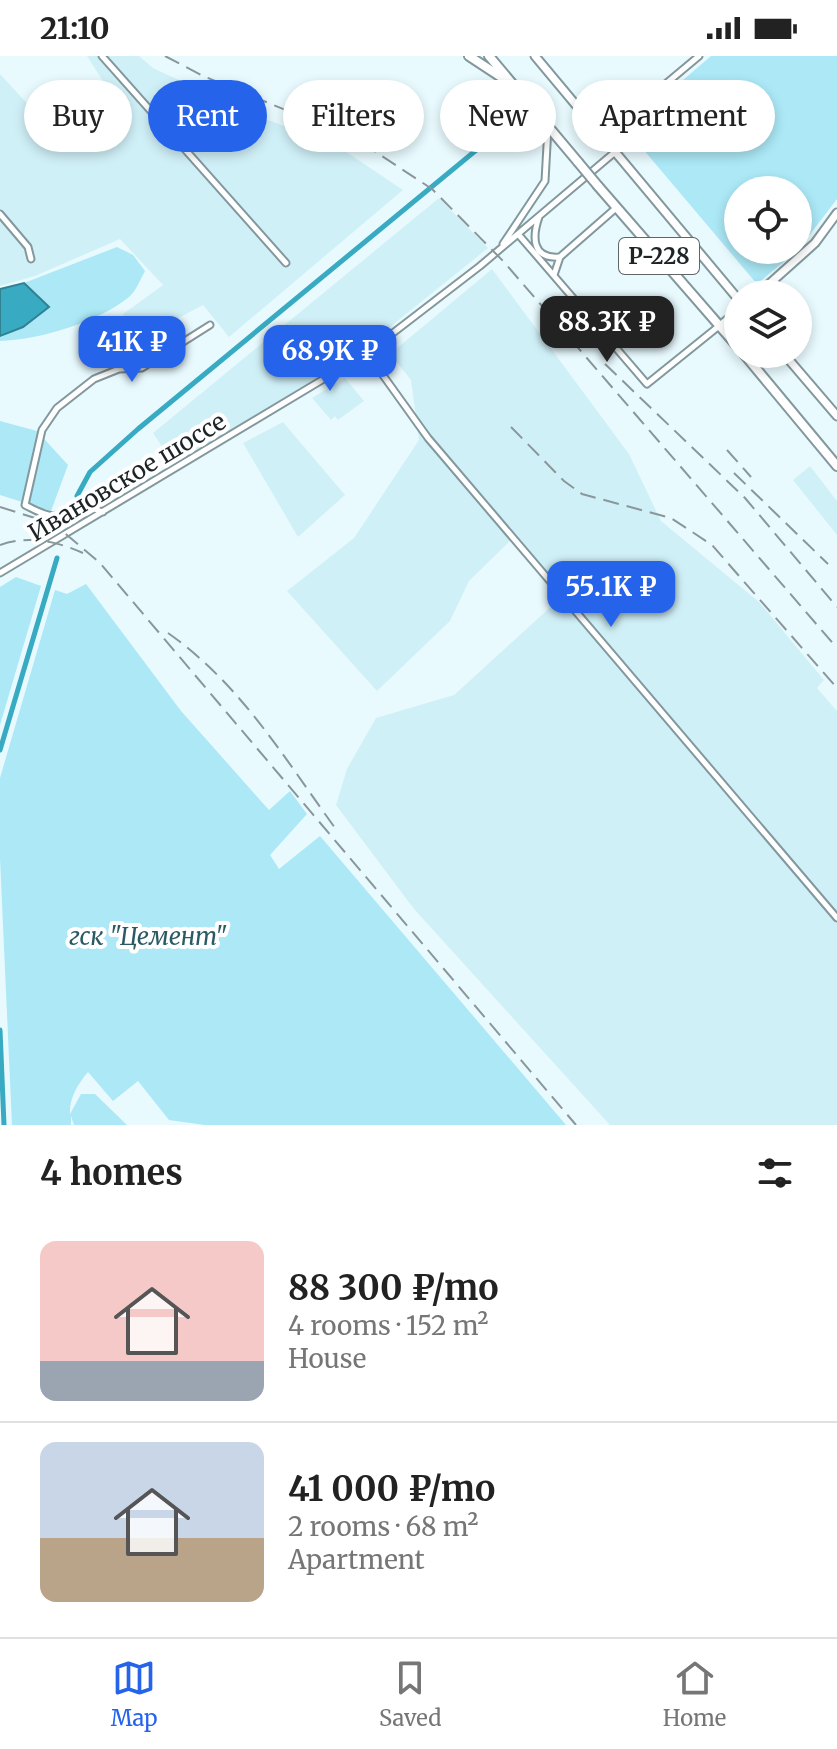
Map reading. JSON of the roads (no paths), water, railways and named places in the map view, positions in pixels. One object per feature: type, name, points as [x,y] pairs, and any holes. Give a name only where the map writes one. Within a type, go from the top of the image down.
[{"type":"highway","name":"Р-228","points":[[469,56],[504,80]]},
{"type":"highway","name":"Р-228","points":[[489,56],[509,80]]},
{"type":"highway","name":"Р-228","points":[[556,136],[724,331]]},
{"type":"highway","points":[[756,368],[837,466]]},
{"type":"main road","points":[[535,56],[572,100]]},
{"type":"main road","points":[[615,152],[724,282]]},
{"type":"main road","points":[[774,280],[815,243],[837,213]]},
{"type":"main road","points":[[720,326],[724,323]]},
{"type":"main road","points":[[796,368],[837,416]]},
{"type":"street","points":[[102,56],[286,263]]},
{"type":"street","points":[[670,80],[699,56]]},
{"type":"street","points":[[500,249],[545,181],[547,152]]},
{"type":"street","name":"Ивановское шоссе","points":[[0,573],[367,353],[500,249],[615,152]]},
{"type":"street","points":[[554,277],[560,257],[617,207]]},
{"type":"street","points":[[0,214],[28,247],[31,259]]},
{"type":"street","points":[[539,216],[534,231],[537,249],[551,258],[560,257]]},
{"type":"street","points":[[518,234],[647,384],[720,326]]},
{"type":"street","points":[[103,512],[94,509],[70,519],[39,512],[25,505],[42,430],[57,408],[94,379],[119,369],[142,368],[210,325]]},
{"type":"street","points":[[367,353],[428,438],[837,918]]},
{"type":"waterway","points":[[77,496],[90,472],[138,429],[474,152]]},
{"type":"waterway","points":[[0,750],[57,558]]},
{"type":"waterway","points":[[0,1030],[4,1125]]},
{"type":"railway","points":[[165,56],[203,76],[356,139],[432,189],[504,262],[837,648]]},
{"type":"railway","points":[[605,364],[745,498],[837,607]]},
{"type":"railway","points":[[511,427],[564,481],[582,494],[671,518],[712,545],[837,688]]},
{"type":"railway","points":[[727,450],[751,477]]},
{"type":"railway","points":[[734,473],[828,564]]},
{"type":"railway","points":[[0,507],[54,524],[100,563],[576,1125]]},
{"type":"railway","points":[[0,545],[21,540],[42,541],[83,553]]},
{"type":"railway","points":[[168,633],[241,700],[338,832]]},
{"type":"park label","name":"гск \"Цемент\"","points":[[148,936]]}]
